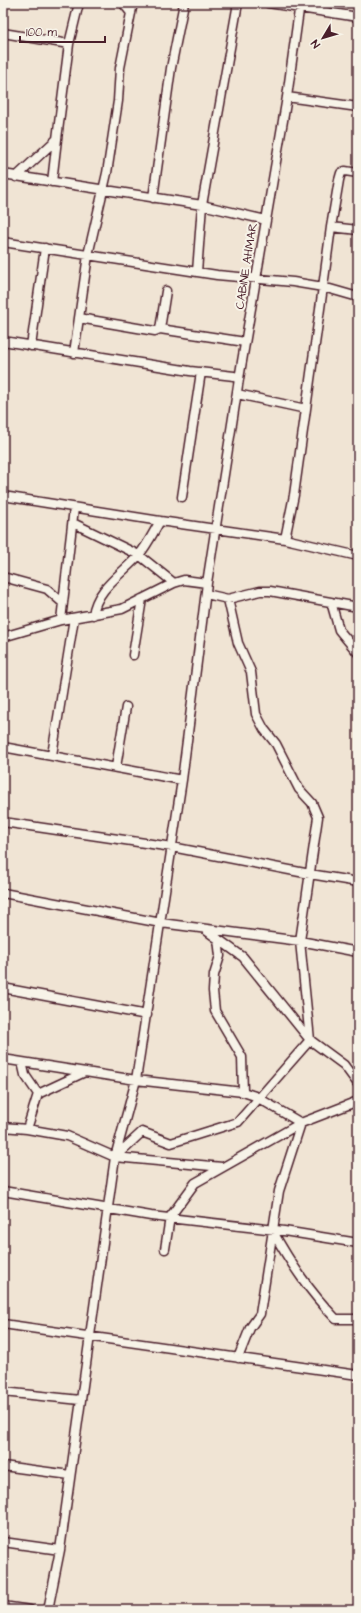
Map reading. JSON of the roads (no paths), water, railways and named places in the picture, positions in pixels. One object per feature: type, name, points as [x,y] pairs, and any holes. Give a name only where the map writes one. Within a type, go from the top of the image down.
[{"type":"street","points":[[52,182],[69,44],[79,3]]},
{"type":"street","points":[[123,3],[131,13]]},
{"type":"street","points":[[74,353],[88,255],[103,191],[118,102],[120,68],[133,3]]},
{"type":"street","points":[[153,198],[171,68],[184,3]]},
{"type":"street","points":[[198,272],[202,205],[238,3]]},
{"type":"street","points":[[268,3],[300,5],[358,17]]},
{"type":"street","name":"CABINE AHMAR","points":[[48,1610],[60,1550],[115,1157],[136,1080],[147,1015],[182,780],[207,583],[239,378],[287,97],[300,5]]},
{"type":"street","points":[[3,33],[69,44]]},
{"type":"street","points":[[287,97],[358,107]]},
{"type":"street","points":[[16,177],[57,139]]},
{"type":"street","points":[[285,539],[294,494],[331,226],[341,173],[344,171],[358,173]]},
{"type":"street","points":[[3,174],[103,191],[202,205],[266,220]]},
{"type":"street","points":[[331,226],[358,230]]},
{"type":"street","points":[[3,242],[198,272],[293,282],[358,297]]},
{"type":"street","points":[[31,346],[45,248]]},
{"type":"street","points":[[160,328],[166,291]]},
{"type":"street","points":[[79,318],[154,331],[160,328],[245,342]]},
{"type":"street","points":[[3,340],[74,353],[234,376],[239,378]]},
{"type":"street","points":[[182,497],[201,372]]},
{"type":"street","points":[[237,394],[306,409]]},
{"type":"street","points":[[3,496],[285,539],[358,556]]},
{"type":"street","points":[[61,620],[74,508]]},
{"type":"street","points":[[93,615],[95,602],[105,589],[139,555],[160,521]]},
{"type":"street","points":[[73,523],[139,555],[174,583]]},
{"type":"street","points":[[3,577],[46,589],[63,603]]},
{"type":"street","points":[[3,637],[61,620],[93,615],[122,608],[174,583],[190,579],[207,583]]},
{"type":"street","points":[[206,594],[228,599],[260,591],[270,591],[358,607]]},
{"type":"street","points":[[133,655],[142,599]]},
{"type":"street","points":[[115,1157],[142,1132],[171,1142],[238,1122],[310,1040],[300,941],[318,817],[312,803],[299,789],[276,744],[264,729],[256,714],[251,672],[238,643],[228,599]]},
{"type":"street","points":[[331,602],[339,630],[358,653]]},
{"type":"street","points":[[52,755],[74,618]]},
{"type":"street","points":[[116,767],[126,707]]},
{"type":"street","points":[[3,747],[182,780]]},
{"type":"street","points":[[3,822],[172,847],[358,882]]},
{"type":"street","points":[[3,893],[161,923],[300,941],[358,952]]},
{"type":"street","points":[[207,930],[243,957],[310,1040],[344,1065],[358,1084]]},
{"type":"street","points":[[218,938],[220,956],[214,975],[213,991],[215,1011],[242,1057],[243,1092]]},
{"type":"street","points":[[3,988],[147,1015]]},
{"type":"street","points":[[3,1059],[136,1080],[243,1092],[258,1098],[301,1123]]},
{"type":"street","points":[[22,1062],[26,1075],[38,1094]]},
{"type":"street","points":[[27,1129],[38,1094],[85,1072]]},
{"type":"street","points":[[165,1249],[170,1217],[195,1183],[301,1123],[358,1101]]},
{"type":"street","points":[[238,1358],[250,1328],[260,1314],[279,1191],[301,1123]]},
{"type":"street","points":[[3,1127],[27,1129],[67,1136],[115,1157],[222,1167]]},
{"type":"street","points":[[3,1191],[108,1209],[272,1230],[358,1243]]},
{"type":"street","points":[[272,1230],[296,1272],[315,1298],[336,1319],[358,1319]]},
{"type":"street","points":[[3,1324],[358,1375]]},
{"type":"street","points":[[3,1392],[80,1400]]},
{"type":"street","points":[[3,1466],[70,1475]]},
{"type":"street","points":[[3,1542],[60,1550]]},
{"type":"street","points":[[3,1606],[30,1610]]}]
